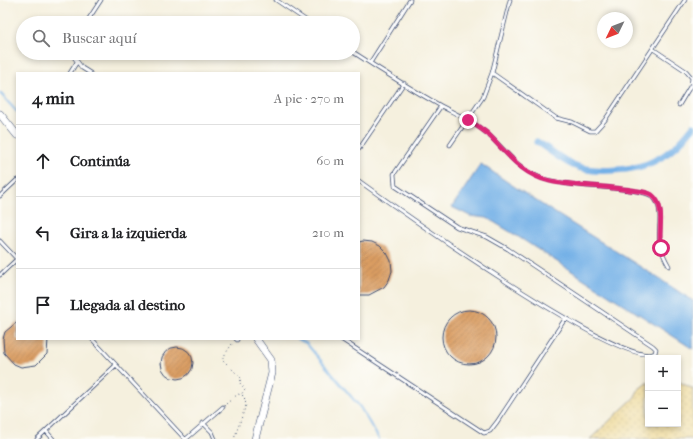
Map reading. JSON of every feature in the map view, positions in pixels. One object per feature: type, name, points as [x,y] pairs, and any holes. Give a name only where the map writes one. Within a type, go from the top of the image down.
[{"type":"street","points":[[0,114],[16,134]]},
{"type":"street","points":[[255,439],[272,373],[271,360],[263,346],[257,340]]},
{"type":"lane","points":[[91,16],[101,0]]},
{"type":"lane","points":[[276,0],[300,16]]},
{"type":"lane","points":[[370,63],[410,0]]},
{"type":"lane","points":[[450,145],[483,97],[492,73],[510,0]]},
{"type":"lane","points":[[492,73],[512,89],[556,118],[572,122],[590,131],[595,131],[605,120],[685,0]]},
{"type":"lane","points":[[653,49],[686,71],[692,78],[691,85],[679,105]]},
{"type":"lane","points":[[360,57],[441,106],[468,120],[488,134],[513,161],[541,178],[591,187],[638,190],[652,195],[659,206],[659,242],[663,256],[669,266]]},
{"type":"lane","points":[[71,72],[77,62],[89,72]]},
{"type":"lane","points":[[360,148],[404,83]]},
{"type":"lane","points":[[360,183],[565,318],[632,352],[651,356],[656,352],[653,346],[508,249],[487,237],[457,227],[395,186],[394,174],[441,106]]},
{"type":"lane","points":[[0,196],[16,181]]},
{"type":"lane","points":[[0,241],[16,258]]},
{"type":"lane","points":[[0,275],[16,260]]},
{"type":"lane","points":[[343,340],[484,433],[490,431],[497,422],[565,318]]},
{"type":"lane","points":[[93,340],[186,439],[223,407]]},
{"type":"lane","points":[[37,439],[116,365]]},
{"type":"lane","points":[[203,423],[212,432],[215,439]]},
{"type":"lane","points":[[46,431],[53,439]]},
{"type":"path","points":[[223,407],[238,394],[241,395],[245,389],[239,382],[242,379],[222,359],[223,355],[232,346],[233,340]]},
{"type":"path","points":[[234,439],[246,405],[244,396],[241,395]]},
{"type":"sand","points":[[681,383],[693,389],[693,439],[590,439],[634,398],[639,389],[645,384],[645,427],[681,427]]},
{"type":"water","points":[[481,164],[693,301],[693,349],[487,218],[470,216],[452,207]]},
{"type":"building","points":[[360,242],[372,242],[380,246],[387,253],[391,261],[392,271],[389,280],[384,287],[369,295],[360,295]]},
{"type":"building","points":[[469,310],[479,312],[488,318],[494,327],[496,337],[494,347],[488,356],[479,362],[469,364],[459,362],[450,356],[444,347],[442,337],[444,327],[450,318],[459,312]]},
{"type":"building","points":[[16,323],[16,340],[48,340],[47,354],[36,365],[21,367],[14,364],[4,353],[3,339],[5,332]]},
{"type":"building","points":[[174,347],[180,347],[190,354],[193,363],[192,369],[186,376],[180,379],[174,379],[164,372],[161,366],[161,360],[168,350]]},
{"type":"waterway","points":[[0,93],[16,111]]},
{"type":"waterway","points":[[537,142],[564,160],[581,168],[591,170],[625,169],[646,164],[660,158],[676,146],[693,127]]},
{"type":"waterway","points":[[299,340],[306,343],[360,407],[379,439]]},
{"type":"route","points":[[468,120],[488,134],[520,167],[541,178],[550,181],[591,187],[638,190],[652,195],[657,200],[660,211],[659,242],[661,248]]}]
